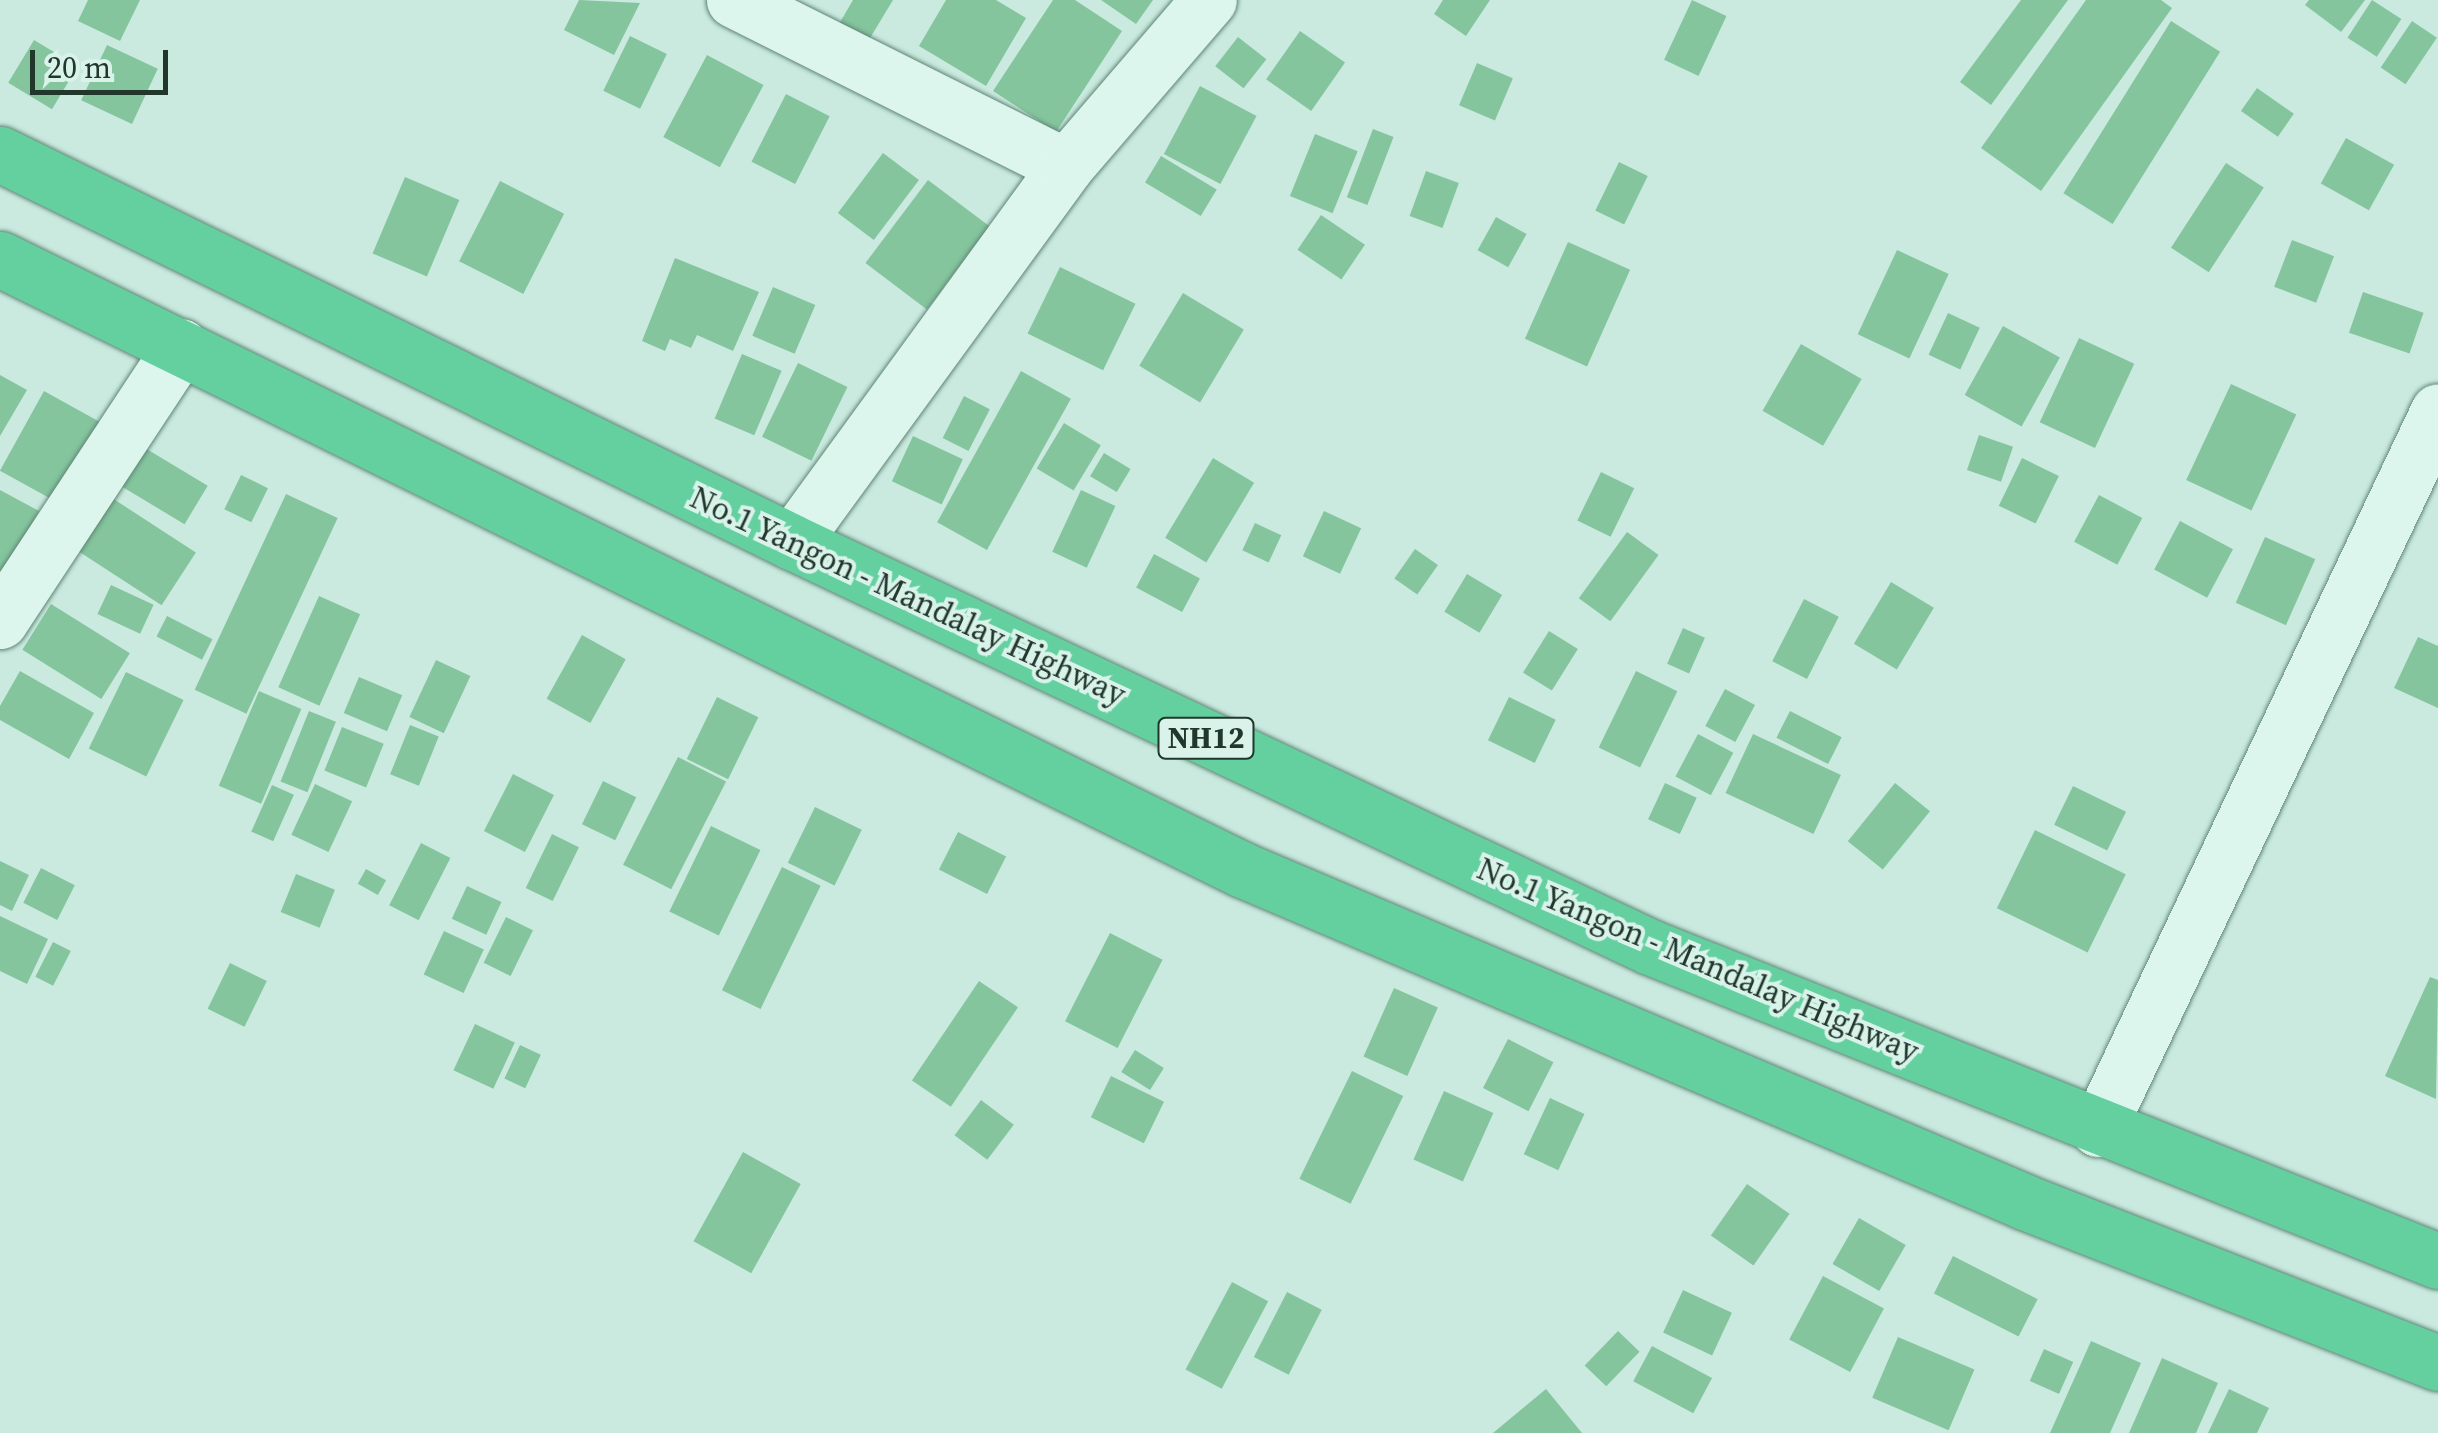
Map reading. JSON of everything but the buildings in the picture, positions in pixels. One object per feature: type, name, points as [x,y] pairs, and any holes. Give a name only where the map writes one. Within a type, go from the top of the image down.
[{"type":"highway","name":"No.1 Yangon - Mandalay Highway","points":[[0,154],[792,542],[1650,947],[2098,1129],[2438,1261]]},
{"type":"highway","points":[[0,259],[1242,870],[2025,1202],[2438,1363]]},
{"type":"street","points":[[734,0],[1066,166]]},
{"type":"street","points":[[792,542],[1066,166],[1210,0]]},
{"type":"street","points":[[0,621],[181,346]]},
{"type":"street","points":[[2098,1129],[2438,411]]}]
